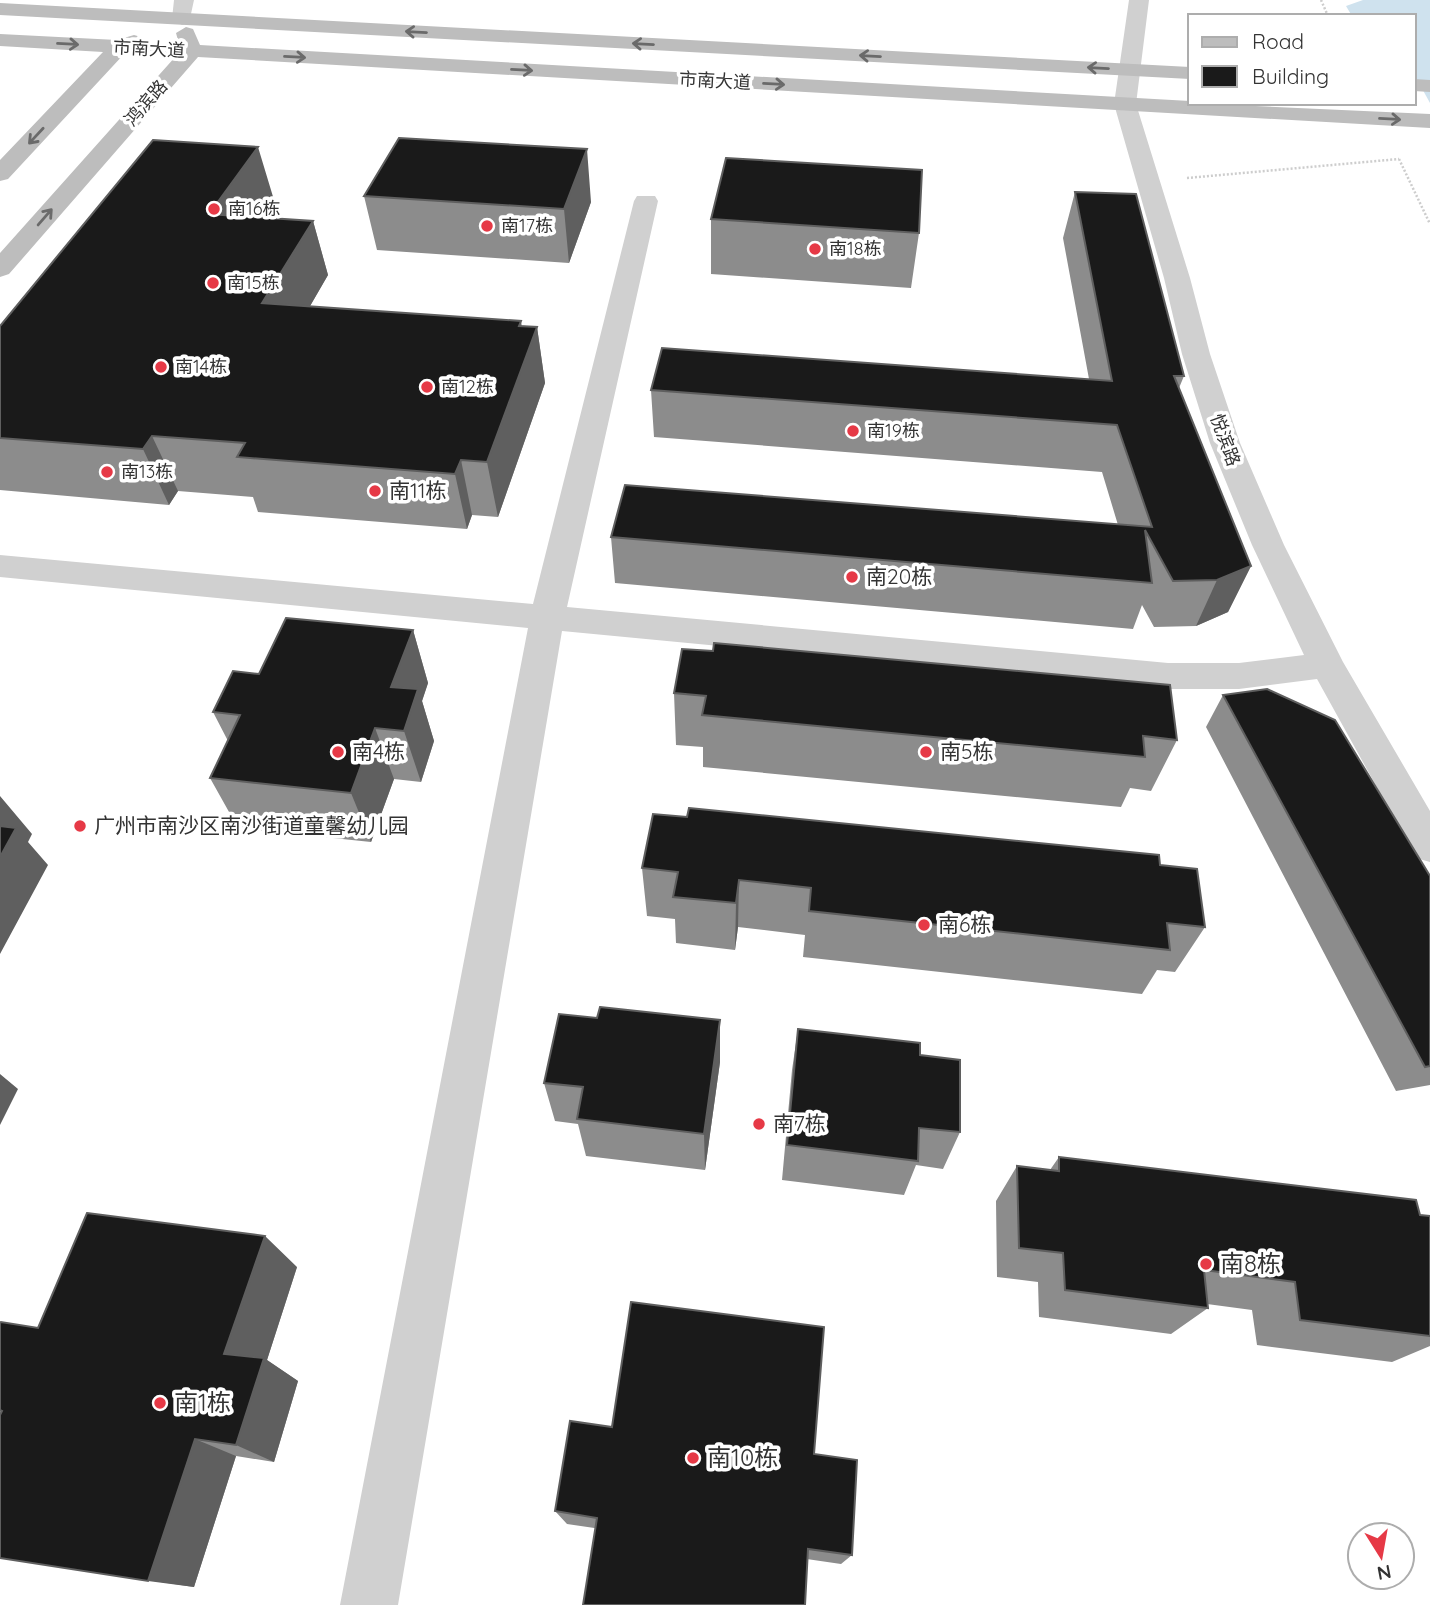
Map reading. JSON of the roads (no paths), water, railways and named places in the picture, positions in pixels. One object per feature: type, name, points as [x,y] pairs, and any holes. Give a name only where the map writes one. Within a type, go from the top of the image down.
[{"type":"main road","name":"市南大道","points":[[3,9],[183,9],[1188,73]]},
{"type":"main road","points":[[0,174],[119,47],[183,9],[192,51]]},
{"type":"main road","name":"市南大道","points":[[0,40],[1430,121]]},
{"type":"main road","name":"鸿滨路","points":[[0,269],[192,51]]},
{"type":"street","name":"悦滨路","points":[[1139,0],[1125,104],[1177,278],[1196,354],[1225,443],[1268,545],[1327,665],[1430,846]]},
{"type":"street","points":[[369,1605],[547,618],[646,201]]},
{"type":"street","points":[[0,566],[1168,676],[1239,676],[1327,665]]},
{"type":"water","points":[[1363,0],[1430,0],[1430,103],[1416,78],[1416,14],[1351,14],[1346,6]]},
{"type":"place","name":"南16栋","points":[[214,209]]},
{"type":"place","name":"南17栋","points":[[487,226]]},
{"type":"place","name":"南18栋","points":[[815,249]]},
{"type":"place","name":"南15栋","points":[[213,283]]},
{"type":"place","name":"南14栋","points":[[161,367]]},
{"type":"place","name":"南12栋","points":[[427,387]]},
{"type":"place","name":"南19栋","points":[[853,431]]},
{"type":"place","name":"南13栋","points":[[107,472]]},
{"type":"place","name":"南11栋","points":[[375,491]]},
{"type":"place","name":"南20栋","points":[[852,577]]},
{"type":"place","name":"南4栋","points":[[338,752]]},
{"type":"place","name":"南5栋","points":[[926,752]]},
{"type":"place","name":"广州市南沙区南沙街道童馨幼儿园","points":[[80,826]]},
{"type":"place","name":"南6栋","points":[[924,925]]},
{"type":"place","name":"南7栋","points":[[759,1124]]},
{"type":"place","name":"南8栋","points":[[1206,1264]]},
{"type":"place","name":"南1栋","points":[[160,1403]]},
{"type":"place","name":"南10栋","points":[[693,1458]]}]
